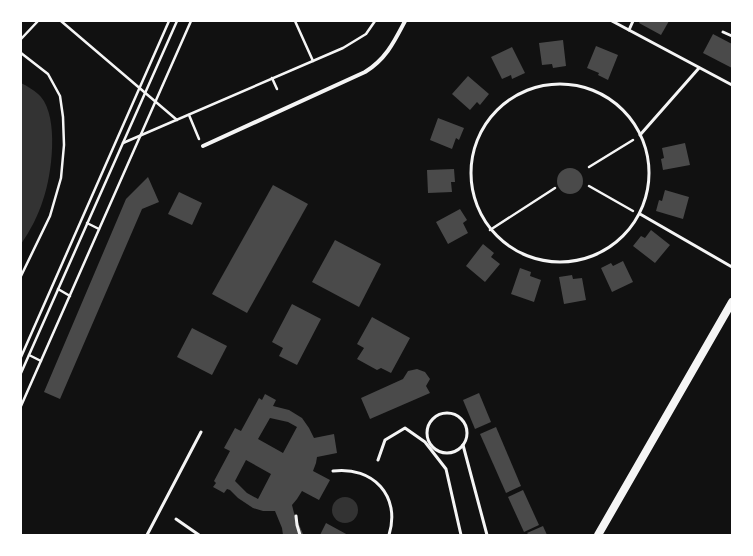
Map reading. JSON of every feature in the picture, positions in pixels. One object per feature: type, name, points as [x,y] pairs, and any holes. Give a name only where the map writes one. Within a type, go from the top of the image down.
[{"type":"main road","points":[[598,535],[732,302]]},
{"type":"street","points":[[203,146],[365,72],[374,66],[389,51],[405,21]]},
{"type":"lane","points":[[612,21],[732,85]]},
{"type":"lane","points":[[629,30],[633,21]]},
{"type":"lane","points":[[723,32],[732,36]]},
{"type":"lane","points":[[640,135],[699,68]]},
{"type":"lane","points":[[553,83],[575,84],[596,90],[614,101],[630,117],[640,135],[648,155],[650,175],[647,195],[640,214],[625,235],[605,250],[576,261],[557,262],[532,258],[509,247],[490,230],[479,211],[472,191],[470,169],[473,148],[482,128],[495,110],[512,96],[532,87],[553,83]]},
{"type":"lane","points":[[640,214],[732,267]]},
{"type":"lane","points":[[463,445],[452,453],[439,452],[429,443],[427,436],[429,423],[433,418],[445,412],[452,413],[463,420],[467,433],[463,445],[487,535]]},
{"type":"lane","points":[[378,460],[385,440],[405,428],[425,442],[446,469],[461,535]]},
{"type":"lane","points":[[146,535],[201,432]]},
{"type":"lane","points":[[333,471],[352,470],[361,473],[369,477],[383,490],[389,502],[392,516],[392,525],[389,535]]},
{"type":"lane","points":[[296,516],[300,535]]},
{"type":"lane","points":[[176,519],[199,535]]},
{"type":"path","points":[[21,39],[38,21]]},
{"type":"path","points":[[61,21],[177,120]]},
{"type":"path","points":[[21,357],[169,21]]},
{"type":"path","points":[[21,373],[177,21]]},
{"type":"path","points":[[21,406],[191,21]]},
{"type":"path","points":[[295,21],[314,61]]},
{"type":"path","points":[[122,143],[343,48],[366,34],[375,21]]},
{"type":"path","points":[[21,53],[48,74],[60,96],[63,117],[64,145],[61,178],[50,216],[21,276]]},
{"type":"path","points":[[272,78],[278,89]]},
{"type":"path","points":[[189,115],[203,146]]},
{"type":"path","points":[[589,167],[640,135]]},
{"type":"path","points":[[589,186],[640,214]]},
{"type":"path","points":[[490,230],[556,188]]},
{"type":"path","points":[[87,223],[100,230]]},
{"type":"path","points":[[58,290],[70,296]]},
{"type":"path","points":[[29,355],[41,361]]},
{"type":"shaded area","points":[[21,83],[39,95],[47,106],[52,132],[52,147],[49,176],[43,200],[34,223],[21,244]]},
{"type":"shaded area","points":[[345,497],[354,501],[358,510],[354,519],[345,523],[336,519],[332,510],[336,501]]},
{"type":"building","points":[[640,21],[669,21],[661,35],[639,23]]},
{"type":"building","points":[[713,34],[732,44],[732,68],[703,53]]},
{"type":"building","points":[[563,40],[566,66],[553,68],[552,64],[542,65],[539,43]]},
{"type":"building","points":[[596,46],[618,55],[608,80],[598,75],[599,73],[587,68]]},
{"type":"building","points":[[512,47],[525,73],[512,79],[511,75],[502,79],[491,57]]},
{"type":"building","points":[[468,76],[489,94],[480,105],[477,102],[470,110],[452,94]]},
{"type":"building","points":[[438,118],[464,128],[459,140],[456,138],[452,149],[430,140]]},
{"type":"building","points":[[685,143],[690,165],[663,170],[661,159],[664,158],[662,148]]},
{"type":"building","points":[[570,168],[579,172],[583,181],[579,190],[570,194],[561,190],[557,181],[561,172]]},
{"type":"building","points":[[454,169],[455,182],[451,182],[452,192],[428,193],[427,170]]},
{"type":"building","points":[[148,177],[159,202],[142,209],[60,399],[44,392],[126,199]]},
{"type":"building","points":[[273,185],[308,204],[247,313],[212,294]]},
{"type":"building","points":[[665,190],[689,197],[683,219],[656,211],[659,200],[662,201]]},
{"type":"building","points":[[179,192],[202,203],[192,225],[168,214]]},
{"type":"building","points":[[460,209],[467,220],[463,223],[468,233],[448,244],[436,222]]},
{"type":"building","points":[[651,230],[670,245],[655,263],[633,246],[641,236],[645,238]]},
{"type":"building","points":[[335,240],[381,264],[359,307],[312,282]]},
{"type":"building","points":[[483,244],[494,253],[491,257],[500,264],[485,282],[466,266]]},
{"type":"building","points":[[623,261],[633,282],[612,292],[601,268],[611,263],[613,266]]},
{"type":"building","points":[[520,268],[531,272],[530,276],[541,280],[534,302],[511,294]]},
{"type":"building","points":[[572,275],[573,279],[582,278],[586,300],[564,304],[559,277]]},
{"type":"building","points":[[292,304],[321,319],[297,365],[279,356],[283,348],[272,342]]},
{"type":"building","points":[[372,317],[410,338],[391,373],[381,368],[377,370],[357,359],[364,348],[357,344]]},
{"type":"building","points":[[192,328],[227,346],[212,375],[177,357]]},
{"type":"building","points":[[417,369],[425,372],[430,379],[426,386],[430,393],[370,419],[361,398],[403,379],[408,371]]},
{"type":"building","points":[[479,393],[491,422],[475,429],[463,400]]},
{"type":"building","points":[[265,394],[276,400],[273,406],[289,410],[302,418],[314,438],[334,434],[337,453],[317,457],[313,471],[330,480],[319,500],[302,491],[292,505],[303,534],[306,535],[283,535],[282,528],[275,511],[263,511],[253,508],[238,498],[230,490],[227,489],[224,493],[213,487],[216,483],[214,481],[230,451],[224,448],[235,428],[241,431],[259,398],[262,400]],"holes":[[[270,418],[288,422],[297,427],[283,453],[258,439]],[[246,460],[271,474],[258,499],[247,493],[235,481]]]},
{"type":"building","points":[[496,427],[521,486],[506,493],[480,434]]},
{"type":"building","points":[[523,490],[539,525],[524,532],[508,497]]},
{"type":"building","points":[[326,523],[348,535],[320,535]]},
{"type":"building","points":[[543,526],[547,535],[529,535],[527,533]]}]
